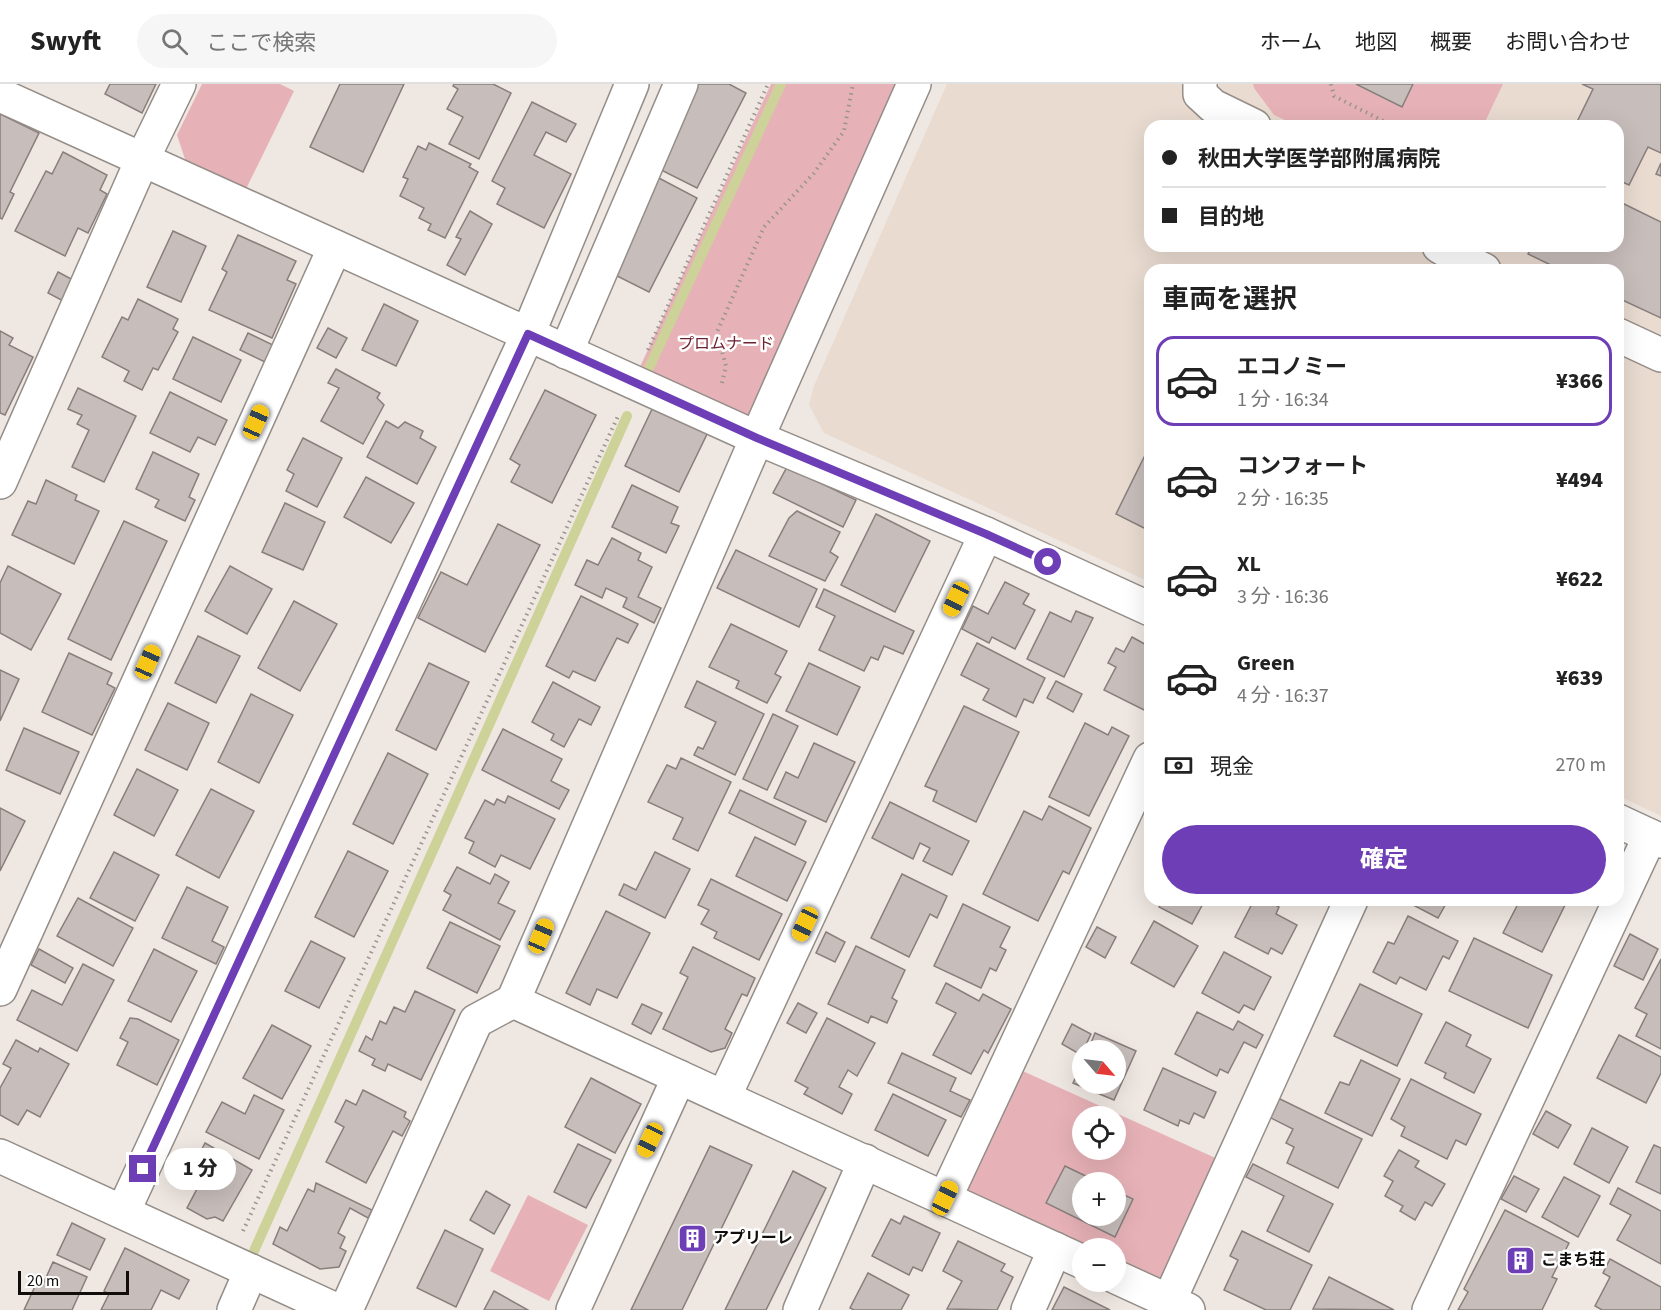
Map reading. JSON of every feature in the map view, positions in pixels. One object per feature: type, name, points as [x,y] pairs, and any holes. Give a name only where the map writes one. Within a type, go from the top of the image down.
[{"type":"street","points":[[0,482],[142,158],[179,84]]},
{"type":"street","points":[[123,1212],[528,334],[632,84]]},
{"type":"street","points":[[566,352],[681,84]]},
{"type":"street","points":[[346,1310],[476,1021],[513,1001],[757,438],[914,84]]},
{"type":"street","points":[[1200,84],[1200,94],[1213,106],[1242,120]]},
{"type":"street","points":[[0,95],[714,419],[986,534],[1144,606]]},
{"type":"street","points":[[0,989],[335,247]]},
{"type":"street","points":[[1449,252],[1472,264]]},
{"type":"street","points":[[1624,338],[1661,355]]},
{"type":"street","points":[[724,1098],[986,534]]},
{"type":"street","points":[[945,1198],[1144,772]]},
{"type":"street","points":[[1624,824],[1656,839],[1624,905]]},
{"type":"street","points":[[1126,1282],[1178,1306],[1348,906]]},
{"type":"street","points":[[1429,1310],[1624,906]]},
{"type":"street","points":[[513,1001],[1069,1255],[1028,1310]]},
{"type":"street","points":[[573,1310],[679,1077]]},
{"type":"street","points":[[0,1156],[336,1310]]},
{"type":"street","points":[[800,1310],[865,1161]]},
{"type":"street","points":[[234,1310],[240,1266]]},
{"type":"path","points":[[240,1266],[768,84]]},
{"type":"path","points":[[714,419],[726,366],[717,332],[764,227],[814,173],[844,131],[853,84]]},
{"type":"path","points":[[1331,84],[1334,96],[1381,120]]},
{"type":"shaded area","points":[[947,84],[1661,84],[1661,816],[1624,798],[1624,264],[1144,264],[1144,579],[824,433],[809,405],[814,386]]},
{"type":"green space","points":[[202,84],[280,84],[294,91],[245,191],[186,162],[177,135]]},
{"type":"green space","name":"プロムナード","points":[[771,84],[917,84],[757,438],[633,382]]},
{"type":"green space","points":[[1253,84],[1356,84],[1402,106],[1413,84],[1503,84],[1486,120],[1285,120],[1274,115]]},
{"type":"green space","points":[[1007,1064],[1100,1106],[1072,1106],[1072,1160],[1126,1160],[1126,1118],[1231,1165],[1169,1301],[1126,1282],[1126,1238],[1072,1238],[1072,1244],[945,1198]]},
{"type":"green space","points":[[528,1195],[588,1225],[549,1301],[490,1271]]},
{"type":"building","points":[[110,84],[156,84],[142,113],[105,94]]},
{"type":"building","points":[[340,84],[404,84],[363,172],[310,147]]},
{"type":"building","points":[[454,84],[493,84],[511,93],[479,159],[449,144],[463,117],[447,109],[458,89],[453,86]]},
{"type":"building","points":[[692,84],[729,84],[746,93],[697,188],[655,167]]},
{"type":"building","points":[[1356,84],[1413,84],[1402,107]]},
{"type":"building","points":[[1582,84],[1661,84],[1661,153],[1648,147],[1629,185],[1624,183],[1624,120],[1578,120],[1593,89]]},
{"type":"building","points":[[532,102],[576,124],[566,142],[546,132],[534,155],[571,174],[544,228],[497,204],[505,188],[492,181]]},
{"type":"building","points":[[0,114],[39,133],[10,192],[14,194],[2,219],[0,218]]},
{"type":"building","points":[[429,143],[471,164],[469,167],[478,172],[445,238],[428,230],[431,224],[419,218],[424,208],[400,196],[408,179],[403,177],[418,146],[426,150]]},
{"type":"building","points":[[63,152],[107,175],[100,190],[107,194],[88,233],[78,228],[65,256],[15,231],[46,171],[52,174]]},
{"type":"building","points":[[1661,163],[1661,176],[1656,174]]},
{"type":"building","points":[[655,176],[697,198],[649,292],[607,271]]},
{"type":"building","points":[[1624,204],[1661,222],[1661,318],[1624,301],[1624,264],[1549,264],[1528,254],[1529,252],[1624,252]]},
{"type":"building","points":[[470,211],[492,224],[465,275],[447,265],[461,239],[456,237]]},
{"type":"building","points":[[173,231],[206,246],[181,302],[147,287]]},
{"type":"building","points":[[238,235],[296,261],[287,280],[296,284],[272,338],[209,310],[227,272],[222,269]]},
{"type":"building","points":[[58,272],[77,282],[67,303],[48,293]]},
{"type":"building","points":[[138,299],[178,319],[173,329],[178,332],[158,370],[153,368],[142,390],[124,381],[129,371],[102,357],[122,317],[128,320]]},
{"type":"building","points":[[384,304],[418,321],[396,366],[362,350]]},
{"type":"building","points":[[328,328],[347,338],[336,358],[317,348]]},
{"type":"building","points":[[0,331],[13,338],[9,345],[33,357],[5,415],[0,413]]},
{"type":"building","points":[[248,333],[273,345],[265,362],[240,350]]},
{"type":"building","points":[[193,337],[241,360],[221,402],[173,379]]},
{"type":"building","points":[[336,369],[380,393],[377,398],[384,405],[363,444],[321,421],[339,388],[328,383]]},
{"type":"building","points":[[78,388],[136,416],[104,482],[72,467],[89,430],[77,424],[82,415],[68,409]]},
{"type":"building","points":[[545,390],[596,415],[552,503],[511,482],[520,465],[510,459]]},
{"type":"building","points":[[170,392],[227,420],[215,445],[198,437],[190,452],[150,433]]},
{"type":"building","points":[[654,405],[708,432],[679,492],[625,466]]},
{"type":"building","points":[[386,421],[398,428],[405,422],[423,431],[420,438],[436,447],[417,484],[367,457]]},
{"type":"building","points":[[303,438],[342,458],[317,507],[286,491],[294,474],[287,470]]},
{"type":"building","points":[[153,452],[199,474],[189,497],[195,500],[185,521],[155,507],[159,500],[136,489]]},
{"type":"building","points":[[1144,457],[1144,528],[1116,514]]},
{"type":"building","points":[[787,467],[856,500],[843,527],[773,493]]},
{"type":"building","points":[[366,477],[414,503],[391,543],[344,517]]},
{"type":"building","points":[[46,480],[77,495],[75,500],[99,511],[74,564],[12,535],[28,501],[36,504]]},
{"type":"building","points":[[632,485],[678,507],[671,523],[679,526],[666,553],[612,527]]},
{"type":"building","points":[[285,503],[325,522],[303,570],[262,552]]},
{"type":"building","points":[[797,511],[840,532],[830,552],[838,557],[825,581],[769,556],[789,518]]},
{"type":"building","points":[[876,514],[930,541],[895,612],[841,585]]},
{"type":"building","points":[[124,521],[167,541],[111,660],[68,639]]},
{"type":"building","points":[[498,524],[540,545],[485,652],[418,618],[441,572],[467,585]]},
{"type":"building","points":[[612,538],[641,553],[638,560],[652,567],[638,597],[661,608],[654,623],[623,607],[627,598],[606,588],[602,598],[575,585],[587,560],[598,565]]},
{"type":"building","points":[[736,550],[817,589],[799,627],[717,588]]},
{"type":"building","points":[[8,566],[61,594],[31,650],[0,633],[0,583]]},
{"type":"building","points":[[230,566],[272,589],[247,634],[205,611]]},
{"type":"building","points":[[1005,582],[1029,594],[1023,604],[1035,610],[1015,649],[992,637],[989,643],[962,629],[973,606],[988,614]]},
{"type":"building","points":[[824,589],[914,631],[903,654],[884,646],[878,660],[871,657],[864,671],[819,650],[835,616],[816,607]]},
{"type":"building","points":[[581,596],[638,624],[628,643],[617,638],[595,681],[573,671],[569,678],[546,666]]},
{"type":"building","points":[[294,601],[337,624],[300,691],[258,668]]},
{"type":"building","points":[[1076,611],[1093,618],[1064,677],[1027,659],[1050,612],[1071,622]]},
{"type":"building","points":[[731,624],[787,651],[775,674],[781,677],[767,703],[736,688],[739,681],[709,667]]},
{"type":"building","points":[[198,636],[240,656],[216,703],[175,683]]},
{"type":"building","points":[[1132,637],[1144,644],[1144,710],[1104,690],[1116,667],[1108,663],[1116,648],[1124,652]]},
{"type":"building","points":[[977,643],[1045,678],[1033,703],[1024,699],[1016,717],[983,700],[989,689],[961,675]]},
{"type":"building","points":[[69,653],[112,673],[107,684],[115,688],[92,735],[42,712]]},
{"type":"building","points":[[429,663],[469,682],[436,750],[396,730]]},
{"type":"building","points":[[809,663],[860,687],[837,735],[786,711]]},
{"type":"building","points":[[0,670],[19,679],[0,721]]},
{"type":"building","points":[[697,681],[764,714],[735,775],[694,755],[698,747],[703,749],[716,722],[685,707]]},
{"type":"building","points":[[1056,681],[1082,694],[1073,712],[1047,698]]},
{"type":"building","points":[[553,682],[600,707],[591,725],[579,719],[564,747],[551,740],[554,734],[532,722]]},
{"type":"building","points":[[251,694],[293,715],[259,783],[218,762]]},
{"type":"building","points":[[168,703],[209,723],[187,770],[145,750]]},
{"type":"building","points":[[964,706],[1019,732],[976,822],[933,801],[937,791],[925,786]]},
{"type":"building","points":[[773,714],[798,726],[767,790],[743,779]]},
{"type":"building","points":[[1085,723],[1108,735],[1112,727],[1129,736],[1089,816],[1049,797]]},
{"type":"building","points":[[24,728],[79,752],[60,794],[6,770]]},
{"type":"building","points":[[503,729],[562,759],[551,781],[569,790],[559,809],[482,770]]},
{"type":"building","points":[[814,743],[855,762],[826,822],[774,798],[786,772],[798,778]]},
{"type":"building","points":[[388,753],[428,774],[393,844],[353,824]]},
{"type":"building","points":[[681,758],[731,782],[698,851],[673,839],[683,818],[648,802],[667,765],[676,769]]},
{"type":"building","points":[[137,769],[178,790],[154,836],[114,815]]},
{"type":"building","points":[[211,789],[254,811],[219,878],[176,855]]},
{"type":"building","points":[[740,790],[806,821],[795,845],[729,813]]},
{"type":"building","points":[[508,796],[555,819],[530,869],[501,855],[495,867],[469,853],[474,842],[465,838],[485,800],[494,805],[497,799],[505,803]]},
{"type":"building","points":[[890,802],[969,841],[952,875],[923,861],[930,848],[920,843],[913,859],[872,838]]},
{"type":"building","points":[[1049,806],[1091,828],[1069,874],[1063,871],[1038,921],[983,894],[1024,811],[1042,820]]},
{"type":"building","points":[[0,808],[25,821],[0,871]]},
{"type":"building","points":[[755,837],[806,862],[787,901],[736,876]]},
{"type":"building","points":[[348,851],[388,871],[354,937],[315,917]]},
{"type":"building","points":[[114,852],[159,875],[135,921],[90,898]]},
{"type":"building","points":[[655,852],[690,869],[665,918],[619,895],[624,884],[636,890]]},
{"type":"building","points":[[457,867],[490,884],[495,874],[509,882],[498,903],[515,911],[500,940],[443,910],[451,895],[444,891]]},
{"type":"building","points":[[902,874],[947,896],[937,918],[930,914],[909,957],[871,938]]},
{"type":"building","points":[[711,879],[782,914],[759,960],[714,938],[717,932],[701,924],[709,910],[698,905]]},
{"type":"building","points":[[187,887],[228,907],[212,941],[224,947],[216,964],[162,938]]},
{"type":"building","points":[[78,898],[133,928],[113,966],[57,936]]},
{"type":"building","points":[[963,904],[1010,927],[1000,947],[1006,950],[996,971],[990,968],[981,988],[934,966]]},
{"type":"building","points":[[1160,906],[1202,906],[1192,924]]},
{"type":"building","points":[[1251,906],[1277,906],[1279,907],[1276,914],[1297,925],[1282,954],[1271,948],[1268,954],[1235,937]]},
{"type":"building","points":[[1415,906],[1445,906],[1438,918]]},
{"type":"building","points":[[1517,906],[1565,906],[1542,952],[1503,933]]},
{"type":"building","points":[[606,911],[650,933],[617,998],[597,989],[590,1005],[566,993]]},
{"type":"building","points":[[1408,916],[1458,941],[1449,959],[1443,956],[1426,990],[1400,977],[1396,984],[1373,972],[1388,942],[1394,944]]},
{"type":"building","points":[[1154,921],[1198,946],[1174,987],[1131,963]]},
{"type":"building","points":[[450,922],[500,946],[477,993],[427,968]]},
{"type":"building","points":[[1097,927],[1116,937],[1105,958],[1086,947]]},
{"type":"building","points":[[826,932],[845,942],[835,962],[816,953]]},
{"type":"building","points":[[1630,934],[1658,949],[1643,980],[1614,966]]},
{"type":"building","points":[[1474,938],[1552,975],[1528,1028],[1449,991]]},
{"type":"building","points":[[311,941],[345,958],[319,1008],[285,991]]},
{"type":"building","points":[[856,946],[905,970],[892,998],[897,1001],[887,1023],[871,1016],[868,1023],[828,1004]]},
{"type":"building","points":[[693,947],[755,978],[747,996],[742,994],[725,1029],[732,1033],[725,1048],[711,1052],[663,1029],[688,977],[680,973]]},
{"type":"building","points":[[39,949],[73,968],[65,983],[31,965]]},
{"type":"building","points":[[154,949],[197,971],[171,1022],[128,1001]]},
{"type":"building","points":[[1224,952],[1271,977],[1254,1010],[1244,1005],[1239,1013],[1202,993]]},
{"type":"building","points":[[1661,959],[1661,1049],[1636,1036],[1647,1014],[1635,1008]]},
{"type":"building","points":[[83,964],[114,980],[77,1051],[17,1020],[32,990],[62,1005]]},
{"type":"building","points":[[946,983],[979,1001],[983,994],[1011,1009],[988,1053],[984,1050],[971,1074],[933,1055],[956,1013],[936,1003]]},
{"type":"building","points":[[1360,984],[1422,1014],[1397,1066],[1334,1036]]},
{"type":"building","points":[[415,991],[455,1010],[421,1080],[388,1064],[385,1071],[372,1065],[375,1059],[359,1051],[366,1036],[372,1040],[380,1021],[386,1024],[394,1007],[405,1012]]},
{"type":"building","points":[[798,1003],[817,1013],[806,1033],[787,1023]]},
{"type":"building","points":[[642,1004],[662,1013],[651,1034],[632,1024]]},
{"type":"building","points":[[1197,1012],[1233,1030],[1238,1021],[1263,1035],[1256,1048],[1244,1042],[1228,1073],[1220,1069],[1217,1076],[1175,1054]]},
{"type":"building","points":[[130,1018],[138,1019],[179,1040],[157,1085],[117,1065],[128,1042],[120,1038]]},
{"type":"building","points":[[827,1018],[875,1043],[857,1076],[848,1070],[839,1087],[852,1094],[842,1114],[804,1094],[808,1088],[795,1081]]},
{"type":"building","points":[[1446,1022],[1471,1035],[1466,1046],[1491,1059],[1474,1093],[1444,1078],[1446,1073],[1425,1063]]},
{"type":"building","points":[[1072,1024],[1091,1034],[1088,1040],[1072,1040],[1072,1050],[1062,1044]]},
{"type":"building","points":[[272,1025],[311,1046],[282,1099],[243,1078]]},
{"type":"building","points":[[1095,1033],[1111,1040],[1092,1040]]},
{"type":"building","points":[[1619,1035],[1661,1057],[1661,1073],[1646,1103],[1597,1078]]},
{"type":"building","points":[[16,1040],[38,1052],[40,1048],[69,1064],[40,1117],[27,1110],[18,1125],[0,1115],[0,1088],[11,1068],[3,1064]]},
{"type":"building","points":[[1126,1047],[1136,1051],[1126,1073]]},
{"type":"building","points":[[902,1053],[956,1078],[950,1091],[970,1100],[961,1117],[888,1083]]},
{"type":"building","points":[[1361,1060],[1400,1079],[1372,1136],[1325,1113],[1340,1082],[1349,1085]]},
{"type":"building","points":[[1163,1068],[1216,1092],[1204,1118],[1194,1113],[1189,1124],[1180,1120],[1178,1126],[1144,1110]]},
{"type":"building","points":[[591,1078],[641,1104],[615,1153],[565,1127]]},
{"type":"building","points":[[1411,1079],[1481,1114],[1466,1145],[1456,1140],[1447,1159],[1401,1136],[1405,1127],[1391,1119]]},
{"type":"building","points":[[363,1090],[406,1112],[404,1117],[410,1121],[402,1136],[393,1131],[366,1183],[326,1162],[344,1127],[335,1122],[346,1100],[356,1105]]},
{"type":"building","points":[[893,1094],[946,1120],[928,1156],[875,1130]]},
{"type":"building","points":[[1100,1094],[1117,1094],[1114,1100]]},
{"type":"building","points":[[254,1095],[284,1110],[259,1159],[206,1132],[222,1102],[245,1114]]},
{"type":"building","points":[[1278,1098],[1362,1139],[1338,1188],[1287,1163],[1294,1147],[1286,1143],[1293,1129],[1269,1117]]},
{"type":"building","points":[[1546,1111],[1571,1125],[1558,1148],[1533,1134]]},
{"type":"building","points":[[1592,1128],[1628,1147],[1609,1183],[1574,1164]]},
{"type":"building","points":[[205,1143],[252,1170],[223,1221],[215,1217],[207,1219],[187,1208],[199,1185],[190,1180],[197,1168],[193,1166]]},
{"type":"building","points":[[578,1144],[611,1160],[586,1208],[554,1192]]},
{"type":"building","points":[[1654,1145],[1661,1148],[1661,1194],[1636,1182]]},
{"type":"building","name":"アプリーレ","points":[[710,1146],[752,1165],[682,1310],[631,1310]]},
{"type":"building","points":[[1399,1150],[1419,1161],[1415,1167],[1445,1184],[1432,1206],[1425,1202],[1415,1220],[1400,1211],[1403,1206],[1385,1196],[1393,1181],[1384,1176]]},
{"type":"building","points":[[1253,1164],[1333,1204],[1309,1252],[1267,1231],[1284,1196],[1246,1177]]},
{"type":"building","points":[[1065,1166],[1077,1172],[1072,1172],[1072,1216],[1046,1203]]},
{"type":"building","points":[[793,1171],[826,1188],[766,1310],[725,1310]]},
{"type":"building","points":[[1514,1176],[1539,1189],[1526,1212],[1501,1199]]},
{"type":"building","points":[[1564,1177],[1600,1196],[1578,1237],[1542,1217]]},
{"type":"building","points":[[316,1183],[372,1210],[368,1218],[350,1208],[338,1233],[345,1237],[340,1248],[346,1251],[339,1267],[320,1269],[273,1244],[280,1227],[287,1231],[308,1189],[314,1192]]},
{"type":"building","points":[[1618,1188],[1661,1211],[1661,1264],[1617,1240],[1631,1215],[1610,1204]]},
{"type":"building","points":[[486,1191],[510,1205],[494,1234],[470,1220]]},
{"type":"building","points":[[1126,1196],[1133,1199],[1126,1214]]},
{"type":"building","name":"こまち荘","points":[[1505,1210],[1569,1243],[1552,1277],[1557,1279],[1542,1310],[1458,1310],[1468,1292],[1464,1289]]},
{"type":"building","points":[[904,1216],[940,1233],[922,1271],[913,1267],[909,1275],[872,1256],[891,1219],[900,1224]]},
{"type":"building","points":[[72,1223],[105,1239],[90,1270],[57,1255]]},
{"type":"building","points":[[1093,1226],[1120,1226],[1115,1237]]},
{"type":"building","points":[[445,1230],[483,1249],[456,1307],[417,1288]]},
{"type":"building","points":[[1242,1231],[1312,1265],[1290,1310],[1266,1310],[1224,1290],[1238,1260],[1230,1256]]},
{"type":"building","points":[[958,1241],[1005,1264],[1001,1271],[1013,1277],[997,1310],[947,1309],[962,1281],[943,1271]]},
{"type":"building","points":[[125,1248],[189,1280],[179,1299],[161,1290],[151,1310],[101,1310],[109,1294],[104,1291]]},
{"type":"building","points":[[1610,1259],[1661,1287],[1661,1310],[1602,1310],[1595,1306],[1610,1277],[1603,1273]]},
{"type":"building","points":[[53,1262],[87,1277],[72,1310],[24,1310],[38,1280],[44,1282]]},
{"type":"building","points":[[868,1273],[909,1295],[901,1310],[854,1310],[850,1308]]},
{"type":"building","points":[[1329,1277],[1394,1310],[1313,1309]]},
{"type":"building","points":[[1064,1287],[1110,1310],[1052,1310]]},
{"type":"building","points":[[494,1291],[528,1310],[484,1310]]},
{"type":"waterway","points":[[642,383],[781,84]]},
{"type":"waterway","points":[[254,1251],[627,416]]},
{"type":"place","name":"アプリーレ","points":[[692,1238]]},
{"type":"place","name":"こまち荘","points":[[1520,1260]]},
{"type":"route","points":[[143,1169],[528,334],[757,438],[1048,562]]}]
